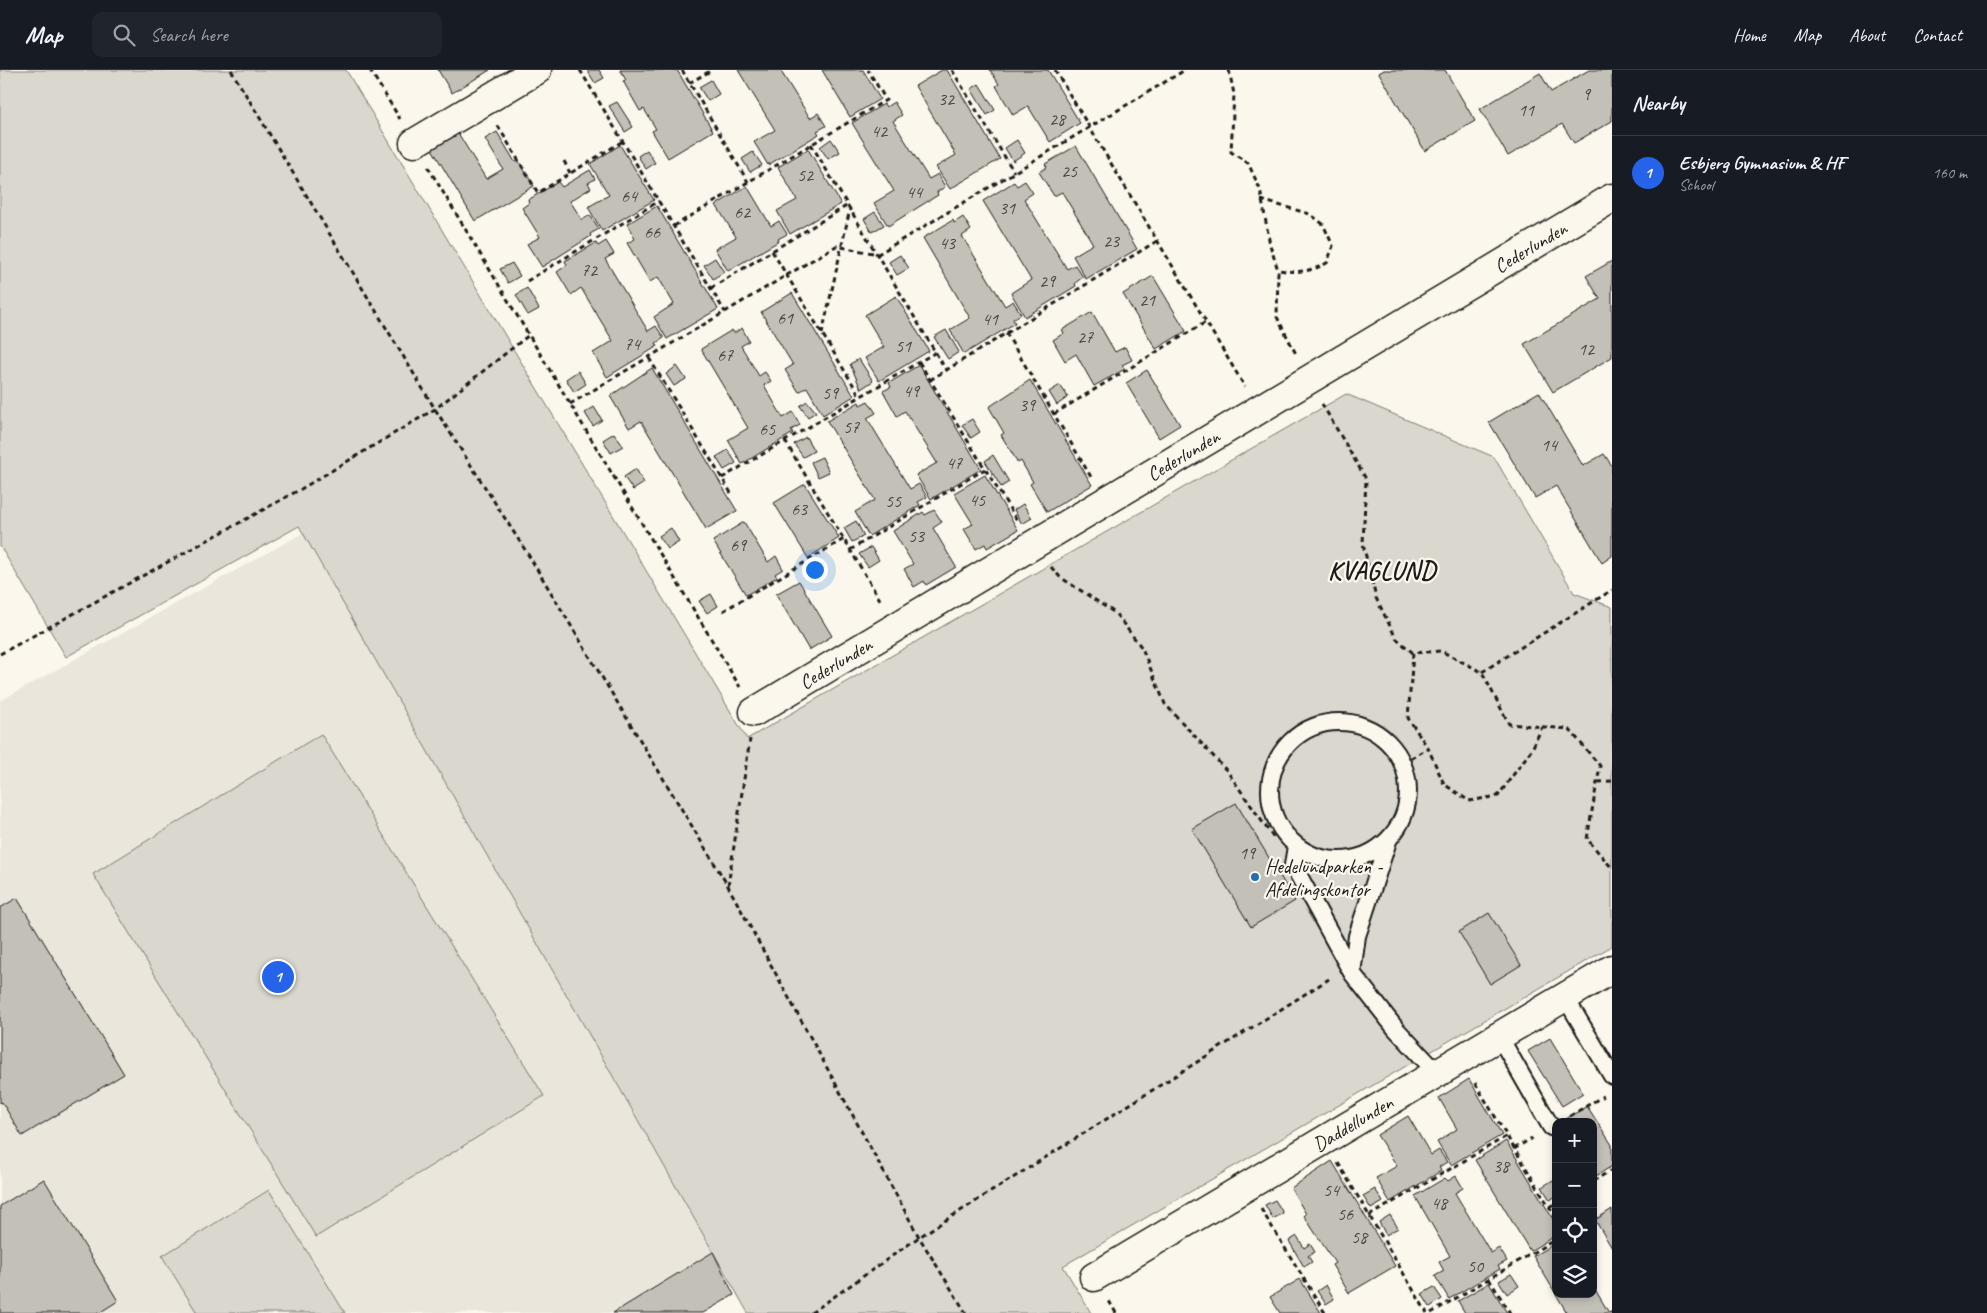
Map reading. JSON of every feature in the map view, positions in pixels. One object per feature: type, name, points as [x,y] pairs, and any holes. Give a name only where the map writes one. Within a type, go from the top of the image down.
[{"type":"street","points":[[414,143],[537,70]]},
{"type":"street","name":"Cederlunden","points":[[754,712],[1612,198]]},
{"type":"street","name":"Daddellunden","points":[[1094,1277],[1612,969]]},
{"type":"lane","points":[[1330,722],[1348,722],[1366,727],[1381,736],[1394,749],[1403,763],[1408,780],[1409,796],[1398,828],[1388,841],[1374,851],[1359,858],[1343,861],[1326,860],[1310,855],[1296,846],[1284,834],[1275,818],[1270,800],[1270,782],[1275,765],[1284,749],[1296,736],[1312,727],[1330,722]]},
{"type":"lane","points":[[1352,973],[1357,936],[1388,841]]},
{"type":"lane","points":[[1296,846],[1293,864],[1352,973],[1396,1029],[1437,1073]]},
{"type":"lane","points":[[1565,997],[1612,1076]]},
{"type":"lane","points":[[1498,1036],[1552,1126]]},
{"type":"path","points":[[231,70],[435,409],[529,556],[728,886],[919,1237],[966,1313]]},
{"type":"path","points":[[370,70],[754,712],[728,886]]},
{"type":"path","points":[[580,70],[725,312]]},
{"type":"path","points":[[682,70],[748,182]]},
{"type":"path","points":[[690,83],[712,70]]},
{"type":"path","points":[[674,226],[886,100],[869,72],[876,70]]},
{"type":"path","points":[[952,70],[1014,172]]},
{"type":"path","points":[[1055,70],[1259,411]]},
{"type":"path","points":[[570,404],[836,246],[878,254],[1185,70]]},
{"type":"path","points":[[1229,70],[1234,94],[1231,152],[1248,163],[1260,189],[1278,270],[1277,317],[1309,381],[1366,479],[1363,544],[1376,598],[1396,638],[1413,653],[1441,651],[1482,672],[1509,724],[1569,728],[1600,766],[1587,839],[1612,867]]},
{"type":"path","points":[[483,102],[538,192],[623,141]]},
{"type":"path","points":[[811,144],[946,370]]},
{"type":"path","points":[[564,160],[570,173]]},
{"type":"path","points":[[1261,200],[1310,214],[1324,224],[1333,246],[1327,263],[1316,269],[1296,272],[1278,270]]},
{"type":"path","points":[[527,281],[659,201]]},
{"type":"path","points":[[822,335],[849,207]]},
{"type":"path","points":[[711,288],[849,207]]},
{"type":"path","points":[[930,380],[1158,241]]},
{"type":"path","points":[[772,251],[860,396]]},
{"type":"path","points":[[1054,414],[1206,322]]},
{"type":"path","points":[[1006,333],[1106,502]]},
{"type":"path","points":[[0,654],[301,490],[435,409],[529,335]]},
{"type":"path","points":[[722,478],[936,352]]},
{"type":"path","points":[[649,358],[731,493]]},
{"type":"path","points":[[919,362],[1032,547],[1060,577],[1115,613],[1142,648],[1165,704],[1227,771],[1293,864]]},
{"type":"path","points":[[785,440],[897,627]]},
{"type":"path","points":[[850,550],[985,469]]},
{"type":"path","points":[[723,611],[844,539]]},
{"type":"path","points":[[1482,672],[1612,590]]},
{"type":"path","points":[[1413,653],[1408,718],[1428,748],[1444,784],[1468,801],[1498,796],[1532,749],[1542,727]]},
{"type":"path","points":[[1403,763],[1428,748]]},
{"type":"path","points":[[1598,782],[1612,781]]},
{"type":"path","points":[[811,1313],[919,1237],[1331,978],[1352,973]]},
{"type":"path","points":[[1461,1059],[1552,1211]]},
{"type":"path","points":[[1567,1117],[1604,1095]]},
{"type":"path","points":[[1370,1216],[1507,1136]]},
{"type":"path","points":[[1324,1140],[1427,1313]]},
{"type":"path","points":[[1597,1179],[1612,1171]]},
{"type":"path","points":[[1248,1185],[1324,1313]]},
{"type":"path","points":[[1432,1313],[1552,1241]]},
{"type":"path","points":[[1489,1279],[1510,1313]]},
{"type":"shaded area","points":[[0,70],[346,70],[747,739],[1346,394],[1494,457],[1574,593],[1612,607],[1612,946],[1063,1266],[1091,1313],[748,1313],[299,526],[66,657],[0,546]]},
{"type":"shaded area","points":[[303,533],[713,1252],[613,1313],[0,1313],[0,701]]},
{"type":"shaded area","points":[[321,734],[544,1096],[316,1237],[93,874]]},
{"type":"shaded area","points":[[269,1190],[345,1313],[197,1313],[162,1256]]},
{"type":"building","points":[[438,70],[490,70],[452,93]]},
{"type":"building","points":[[587,70],[599,70],[604,78],[595,83]]},
{"type":"building","points":[[620,70],[677,70],[713,131],[668,158],[652,131],[656,129],[644,109],[640,111],[623,81],[626,80]]},
{"type":"building","points":[[738,70],[780,70],[810,118],[818,113],[826,126],[817,131],[819,134],[768,165],[754,142],[775,130]]},
{"type":"building","points":[[822,70],[863,70],[880,99],[850,117]]},
{"type":"building","points":[[942,70],[947,70],[1000,159],[950,189],[936,167],[956,155],[915,86]]},
{"type":"building","points":[[990,70],[1048,70],[1080,123],[1050,142],[1028,106],[1013,115],[996,86],[999,84]]},
{"type":"building","points":[[1384,70],[1445,70],[1475,121],[1425,151],[1379,73]]},
{"type":"building","points":[[1589,70],[1612,70],[1612,121],[1574,143],[1562,124],[1508,156],[1480,109],[1540,73],[1551,92]]},
{"type":"building","points":[[711,80],[719,94],[708,101],[699,87]]},
{"type":"building","points":[[979,84],[995,110],[987,115],[971,89]]},
{"type":"building","points":[[617,102],[633,127],[625,132],[609,106]]},
{"type":"building","points":[[894,102],[902,115],[893,121],[929,179],[938,174],[945,187],[937,192],[938,195],[888,226],[874,203],[894,191],[852,123],[884,104],[886,107]]},
{"type":"building","points":[[497,132],[515,162],[518,160],[534,186],[475,221],[432,149],[458,133],[486,179],[503,169],[485,139]]},
{"type":"building","points":[[831,139],[840,152],[828,159],[820,147]]},
{"type":"building","points":[[1017,140],[1025,153],[1013,161],[1005,148]]},
{"type":"building","points":[[620,145],[654,200],[602,231],[588,207],[609,195],[590,164]]},
{"type":"building","points":[[1076,146],[1137,249],[1086,279],[1073,256],[1093,244],[1062,192],[1054,196],[1039,172],[1047,167],[1045,164]]},
{"type":"building","points":[[808,149],[841,204],[790,234],[777,211],[797,200],[778,167]]},
{"type":"building","points":[[647,150],[655,163],[646,169],[638,156]]},
{"type":"building","points":[[753,152],[762,165],[750,172],[742,159]]},
{"type":"building","points":[[590,170],[595,179],[588,183],[591,188],[570,201],[582,220],[590,215],[599,229],[542,267],[527,244],[540,237],[522,208],[529,203],[528,200],[558,182],[562,187]]},
{"type":"building","points":[[1025,181],[1033,193],[1024,199],[1067,269],[1075,265],[1083,277],[1075,283],[1076,286],[1025,317],[1011,293],[1031,280],[983,201],[1014,182],[1017,186]]},
{"type":"building","points":[[747,186],[771,226],[779,221],[787,234],[778,239],[779,241],[728,271],[715,249],[736,237],[716,205]]},
{"type":"building","points":[[657,206],[718,309],[667,339],[654,317],[674,304],[658,277],[650,282],[627,243],[635,239],[627,224]]},
{"type":"building","points":[[875,212],[884,225],[872,232],[864,219]]},
{"type":"building","points":[[963,217],[971,230],[962,236],[1005,306],[1013,301],[1021,314],[1013,319],[1015,323],[964,354],[950,330],[970,318],[923,238],[953,220],[954,223]]},
{"type":"building","points":[[606,241],[614,254],[605,259],[648,331],[656,326],[664,338],[656,343],[658,346],[607,377],[593,353],[613,341],[581,288],[571,295],[557,272],[567,265],[565,261],[596,243],[598,246]]},
{"type":"building","points":[[900,255],[909,268],[897,275],[889,262]]},
{"type":"building","points":[[715,258],[724,272],[713,279],[704,265]]},
{"type":"building","points":[[1612,261],[1612,357],[1553,392],[1524,344],[1600,299],[1586,276]]},
{"type":"building","points":[[512,263],[520,276],[508,283],[500,269]]},
{"type":"building","points":[[1153,276],[1186,331],[1156,349],[1123,294]]},
{"type":"building","points":[[527,288],[539,309],[528,315],[516,295]]},
{"type":"building","points":[[792,293],[854,396],[823,415],[807,387],[799,392],[785,370],[793,365],[761,312]]},
{"type":"building","points":[[896,296],[929,351],[879,381],[865,358],[884,347],[865,315]]},
{"type":"building","points":[[1092,312],[1115,352],[1125,347],[1132,360],[1122,365],[1125,369],[1094,386],[1076,354],[1065,361],[1053,340],[1064,333],[1062,330]]},
{"type":"building","points":[[742,328],[749,341],[741,346],[759,376],[765,372],[771,381],[764,385],[783,418],[793,412],[800,425],[791,430],[793,433],[742,464],[728,440],[748,428],[701,349],[732,330],[734,333]]},
{"type":"building","points":[[946,330],[959,352],[948,359],[934,337]]},
{"type":"building","points":[[859,359],[873,381],[861,389],[850,364]]},
{"type":"building","points":[[919,365],[981,469],[931,499],[916,475],[937,463],[905,411],[897,416],[883,391],[891,387],[889,383]]},
{"type":"building","points":[[677,366],[686,379],[674,386],[666,374]]},
{"type":"building","points":[[652,368],[737,511],[706,529],[641,421],[629,428],[610,396]]},
{"type":"building","points":[[1147,370],[1180,425],[1159,438],[1126,383]]},
{"type":"building","points":[[578,371],[586,384],[574,392],[566,379]]},
{"type":"building","points":[[1030,380],[1092,485],[1047,512],[1030,484],[1033,482],[1021,461],[1018,463],[1001,435],[1004,433],[989,407]]},
{"type":"building","points":[[1060,385],[1068,397],[1057,405],[1049,392]]},
{"type":"building","points":[[1539,392],[1583,466],[1604,454],[1612,466],[1612,556],[1602,563],[1556,486],[1535,498],[1489,422]]},
{"type":"building","points":[[807,401],[816,412],[808,417],[800,406]]},
{"type":"building","points":[[868,401],[876,413],[867,418],[910,489],[919,484],[927,497],[918,502],[920,505],[869,536],[855,512],[875,500],[827,421],[859,402],[860,405]]},
{"type":"building","points":[[594,407],[602,420],[593,426],[585,413]]},
{"type":"building","points":[[972,419],[980,432],[971,438],[962,425]]},
{"type":"building","points":[[614,433],[623,446],[611,453],[603,440]]},
{"type":"building","points":[[806,437],[814,451],[803,457],[794,444]]},
{"type":"building","points":[[728,450],[736,463],[724,470],[716,457]]},
{"type":"building","points":[[993,455],[1009,482],[1001,487],[985,461]]},
{"type":"building","points":[[822,457],[829,472],[818,477],[811,462]]},
{"type":"building","points":[[636,469],[644,483],[633,490],[624,477]]},
{"type":"building","points":[[985,475],[1018,530],[987,548],[985,544],[976,549],[964,529],[973,524],[954,493]]},
{"type":"building","points":[[805,484],[839,538],[808,558],[774,503]]},
{"type":"building","points":[[1023,504],[1032,518],[1022,524],[1014,510]]},
{"type":"building","points":[[934,510],[942,522],[933,528],[956,567],[926,585],[924,581],[914,587],[904,569],[913,564],[893,531],[923,512],[925,515]]},
{"type":"building","points":[[856,521],[864,536],[852,542],[844,528]]},
{"type":"building","points":[[744,522],[768,562],[776,556],[783,569],[775,574],[777,577],[746,595],[713,541]]},
{"type":"building","points":[[671,528],[679,542],[668,549],[659,536]]},
{"type":"building","points":[[871,547],[879,560],[868,567],[859,554]]},
{"type":"building","points":[[799,581],[832,636],[809,650],[776,594]]},
{"type":"building","points":[[711,594],[718,606],[707,613],[699,601]]},
{"type":"building","points":[[1236,803],[1295,901],[1251,927],[1192,829]]},
{"type":"building","points":[[17,898],[124,1074],[22,1136],[2,1102],[0,1103],[0,908]]},
{"type":"building","points":[[1489,913],[1521,965],[1490,984],[1459,932]]},
{"type":"building","points":[[1550,1038],[1583,1093],[1562,1106],[1528,1051]]},
{"type":"building","points":[[1469,1079],[1502,1135],[1451,1165],[1437,1142],[1457,1129],[1439,1098]]},
{"type":"building","points":[[1587,1106],[1595,1118],[1568,1118]]},
{"type":"building","points":[[1408,1116],[1431,1155],[1439,1150],[1447,1162],[1439,1167],[1441,1171],[1390,1202],[1376,1178],[1397,1166],[1377,1135]]},
{"type":"building","points":[[1597,1122],[1612,1145],[1612,1166],[1597,1175]]},
{"type":"building","points":[[1506,1141],[1552,1217],[1552,1237],[1530,1251],[1475,1160]]},
{"type":"building","points":[[1332,1161],[1395,1266],[1349,1293],[1332,1265],[1335,1263],[1304,1216],[1306,1214],[1291,1188]]},
{"type":"building","points":[[1456,1176],[1463,1188],[1455,1193],[1491,1253],[1499,1248],[1507,1261],[1498,1266],[1500,1269],[1449,1299],[1435,1276],[1444,1271],[1439,1262],[1450,1256],[1415,1196],[1445,1178],[1448,1181]]},
{"type":"building","points":[[44,1179],[118,1301],[99,1313],[0,1313],[0,1206]]},
{"type":"building","points":[[1552,1181],[1552,1199],[1550,1200],[1542,1187]]},
{"type":"building","points":[[1375,1189],[1383,1202],[1371,1209],[1363,1196]]},
{"type":"building","points":[[1275,1200],[1283,1213],[1273,1219],[1265,1205]]},
{"type":"building","points":[[1612,1209],[1612,1248],[1597,1223],[1597,1219]]},
{"type":"building","points":[[1390,1215],[1398,1228],[1386,1235],[1379,1222]]},
{"type":"building","points":[[1297,1236],[1304,1248],[1310,1244],[1315,1252],[1308,1256],[1312,1262],[1304,1267],[1289,1241]]},
{"type":"building","points":[[1552,1245],[1552,1287],[1533,1256]]},
{"type":"building","points":[[713,1252],[734,1295],[703,1313],[613,1313]]},
{"type":"building","points":[[1511,1274],[1519,1286],[1507,1294],[1499,1281]]},
{"type":"building","points":[[1300,1279],[1321,1313],[1280,1313],[1270,1297]]},
{"type":"building","points":[[1489,1283],[1507,1313],[1465,1313],[1458,1301]]},
{"type":"building","points":[[1326,1285],[1334,1299],[1326,1304],[1317,1291]]},
{"type":"building","points":[[1434,1287],[1442,1299],[1430,1307],[1422,1294]]},
{"type":"building","points":[[1597,1293],[1609,1313],[1567,1313],[1558,1298],[1597,1298]]},
{"type":"place","name":"Hedelundparken - Afdelingskontor","points":[[1255,877]]},
{"type":"place","name":"Esbjerg Gymnasium & HF","points":[[278,977]]},
{"type":"district","name":"KVAGLUND","points":[[1382,570]]}]
